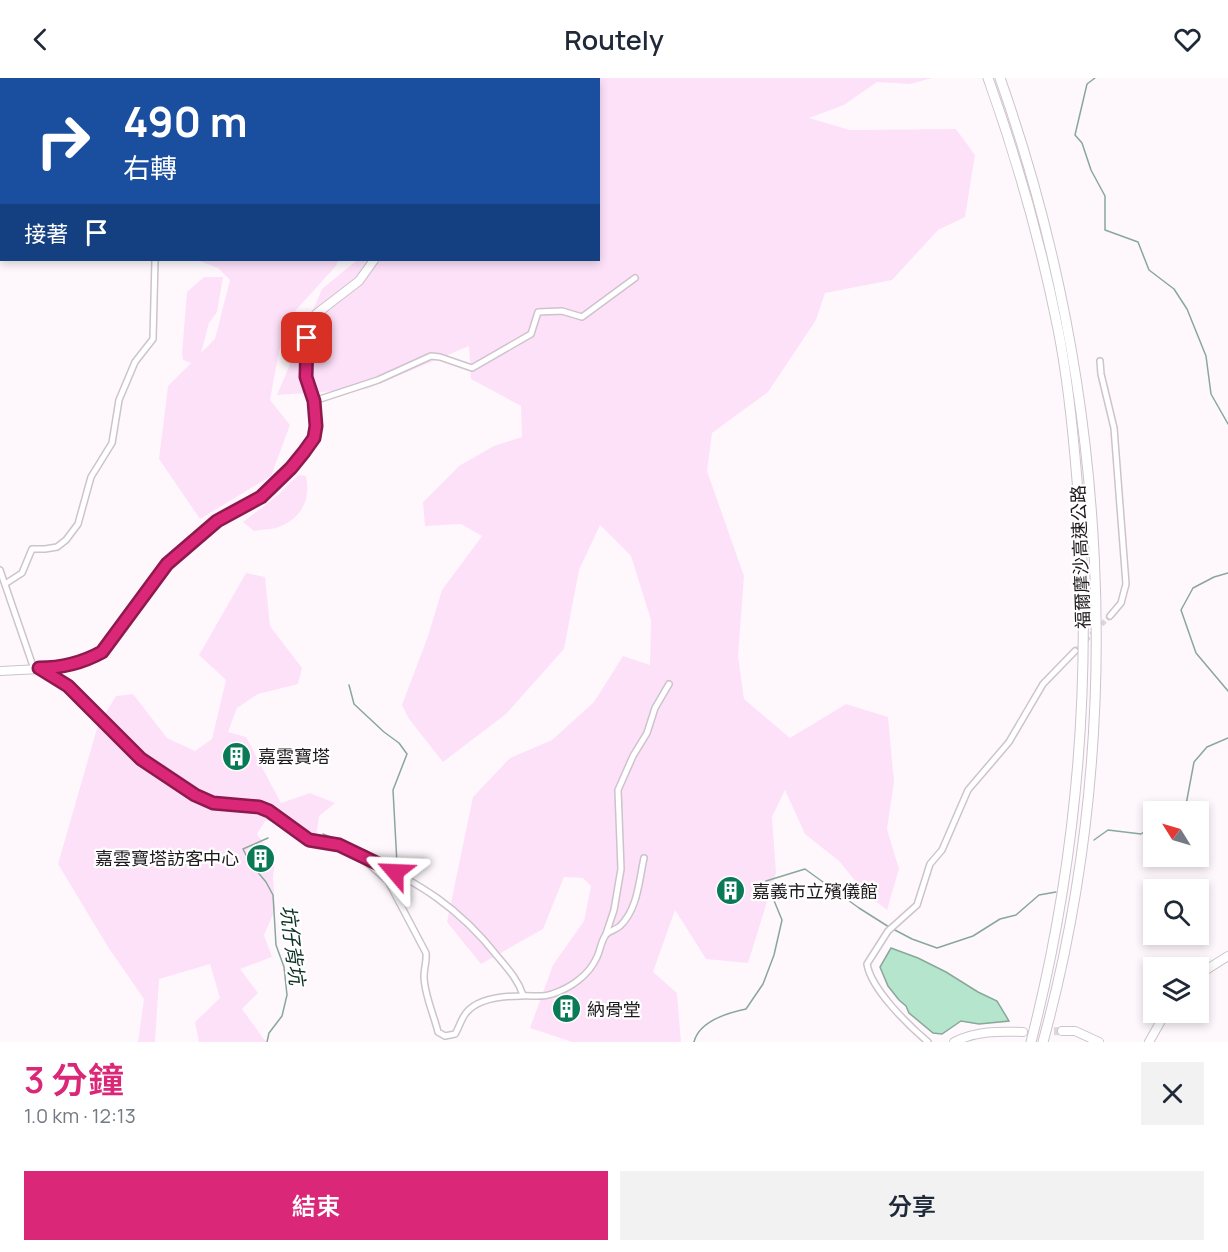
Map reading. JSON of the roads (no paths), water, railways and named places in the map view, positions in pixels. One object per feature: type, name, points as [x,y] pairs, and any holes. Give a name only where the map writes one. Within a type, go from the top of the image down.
[{"type":"highway","name":"福爾摩沙高速公路","points":[[988,78],[1024,188],[1058,330],[1074,436],[1083,551],[1084,645],[1081,730],[1069,846],[1051,957],[1031,1042]]},
{"type":"highway","name":"福爾摩沙高速公路","points":[[1000,78],[1035,186],[1070,331],[1085,435],[1094,550],[1096,645],[1094,715],[1082,848],[1063,958],[1043,1042]]},
{"type":"street","points":[[5,584],[22,573],[32,549],[57,547],[76,530],[91,477],[112,443],[118,400],[135,362],[153,339],[155,261]]},
{"type":"street","points":[[0,671],[61,668],[87,660],[102,652],[167,564],[217,521],[261,497],[291,468],[314,438],[316,426],[314,401],[306,377],[307,338],[311,322],[316,314],[358,281],[373,261]]},
{"type":"street","points":[[314,401],[378,380],[431,356],[472,368],[531,334],[538,312],[562,311],[582,317],[635,278]]},
{"type":"street","points":[[1100,361],[1114,428],[1126,584],[1121,603],[1110,616]]},
{"type":"street","points":[[0,570],[37,668],[68,686],[141,759],[195,795],[213,803],[259,807],[269,811],[309,840],[339,845],[416,883],[462,918],[488,944],[518,981],[523,995]]},
{"type":"street","points":[[928,1042],[907,1024],[875,986],[868,973],[867,963],[888,931],[916,905],[930,864],[942,850],[968,790],[1010,742],[1043,684],[1075,651]]},
{"type":"street","points":[[355,852],[388,881],[426,953],[425,986],[438,1032],[446,1039],[455,1034],[464,1014],[474,1006],[498,997],[523,995],[536,998],[571,986],[585,976],[596,959],[614,910],[621,869],[618,790],[633,756],[648,733],[655,708],[669,684]]},
{"type":"street","points":[[606,934],[620,926],[632,907],[644,858]]},
{"type":"street","points":[[1209,968],[1228,956]]},
{"type":"street","points":[[1149,1042],[1160,1023]]},
{"type":"street","points":[[954,1042],[967,1035],[994,1031],[1023,1032]]},
{"type":"street","points":[[1062,1031],[1075,1031],[1099,1042]]},
{"type":"waterway","points":[[1095,78],[1087,84],[1075,135],[1082,143],[1091,170],[1105,196],[1105,230],[1138,242],[1149,270],[1174,289],[1187,309],[1206,356],[1211,394],[1228,424]]},
{"type":"waterway","points":[[1228,573],[1214,577],[1193,588],[1181,610],[1196,653],[1228,691]]},
{"type":"waterway","name":"坑仔背坑","points":[[349,685],[354,704],[399,743],[407,754],[393,790],[397,864],[392,867]]},
{"type":"waterway","points":[[1187,801],[1194,762],[1207,747],[1228,738]]},
{"type":"waterway","points":[[1094,840],[1108,830],[1143,833]]},
{"type":"waterway","name":"坑仔背坑","points":[[323,834],[367,851],[375,859]]},
{"type":"waterway","name":"坑仔背坑","points":[[267,1042],[269,1033],[282,1016],[287,995],[284,967],[276,945],[273,895],[243,849],[268,838]]},
{"type":"waterway","points":[[694,1042],[708,1023],[746,1009],[763,984],[774,955],[782,920],[766,881],[805,869],[889,927]]},
{"type":"waterway","points":[[893,929],[937,948],[973,936],[1000,919],[1016,915],[1039,895],[1056,892]]},
{"type":"tunnel","points":[[1075,651],[1110,616]]},
{"type":"tunnel","points":[[1030,1032],[1062,1031]]},
{"type":"place","name":"嘉雲寶塔","points":[[237,756]]},
{"type":"place","name":"嘉雲寶塔訪客中心","points":[[260,858]]},
{"type":"place","name":"嘉義市立殯儀館","points":[[731,891]]},
{"type":"place","name":"納骨堂","points":[[566,1009]]}]
